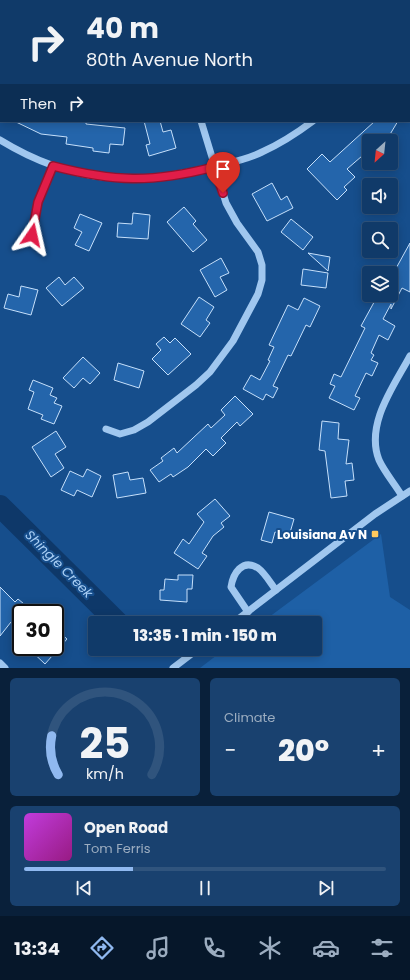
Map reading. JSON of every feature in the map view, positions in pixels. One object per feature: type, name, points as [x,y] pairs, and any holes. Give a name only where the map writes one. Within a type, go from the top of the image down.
[{"type":"street","points":[[106,430],[120,434],[134,430],[148,422],[196,385],[223,357],[258,294],[262,280],[262,265],[258,252],[237,223],[226,204],[201,122]]},
{"type":"street","points":[[0,140],[21,153],[53,166],[91,176],[127,180],[162,178],[214,167],[260,153],[289,138],[312,122]]},
{"type":"street","points":[[32,235],[38,202],[53,166]]},
{"type":"street","points":[[402,496],[379,459],[376,443],[376,425],[382,410],[410,356]]},
{"type":"street","points":[[243,616],[375,514],[410,491]]},
{"type":"street","points":[[248,612],[231,587],[235,571],[243,566],[251,565],[258,568],[276,590]]},
{"type":"street","points":[[173,668],[189,656]]},
{"type":"street","points":[[0,663],[5,668]]},
{"type":"shaded area","points":[[381,534],[390,597],[410,610],[410,668],[200,668],[216,656],[322,656],[322,616],[270,616]]},
{"type":"building","points":[[16,122],[86,122],[86,124],[125,128],[123,145],[110,144],[109,153],[93,151],[93,148],[66,144],[67,137],[41,134]]},
{"type":"building","points":[[144,122],[160,122],[163,132],[171,130],[176,148],[149,156],[146,145],[150,144]]},
{"type":"building","points":[[374,122],[397,122],[390,134],[362,134],[362,156],[347,169],[355,177],[344,187],[347,190],[337,200],[307,169],[322,154],[330,162]]},
{"type":"building","points":[[272,183],[281,200],[287,196],[293,208],[267,221],[252,194]]},
{"type":"building","points":[[184,207],[196,221],[193,224],[207,240],[193,252],[167,222]]},
{"type":"building","points":[[133,213],[150,215],[148,239],[117,237],[118,223],[132,224]]},
{"type":"building","points":[[80,214],[102,223],[89,251],[75,245],[82,232],[74,228]]},
{"type":"building","points":[[291,219],[313,237],[303,250],[281,232]]},
{"type":"building","points":[[410,243],[410,292],[402,288],[398,296],[398,266]]},
{"type":"building","points":[[308,253],[330,257],[328,271]]},
{"type":"building","points":[[221,258],[229,273],[220,277],[227,290],[215,297],[200,270]]},
{"type":"building","points":[[303,269],[328,273],[326,288],[301,285]]},
{"type":"building","points":[[59,277],[65,285],[74,277],[84,288],[62,306],[46,288]]},
{"type":"building","points":[[21,286],[38,290],[31,315],[4,308],[8,294],[19,297]]},
{"type":"building","points":[[199,297],[214,307],[206,320],[210,323],[200,337],[181,324]]},
{"type":"building","points":[[304,298],[320,306],[310,327],[306,325],[291,356],[288,355],[273,386],[278,388],[273,398],[266,394],[263,400],[243,389],[251,375],[260,380],[270,361],[268,360],[274,347],[269,345],[288,305],[298,310]]},
{"type":"building","points":[[374,302],[395,302],[391,309],[391,304],[383,319],[395,326],[388,340],[379,335],[371,353],[374,355],[371,360],[378,363],[372,376],[366,373],[355,396],[360,398],[354,410],[329,398],[335,386],[330,384],[334,374],[341,377],[365,328],[361,326]]},
{"type":"building","points":[[164,337],[170,343],[175,338],[191,354],[168,375],[152,359],[161,350],[156,344]]},
{"type":"building","points":[[83,357],[100,373],[90,384],[83,378],[74,388],[63,378]]},
{"type":"building","points":[[118,363],[144,371],[139,388],[114,380]]},
{"type":"building","points":[[33,380],[53,388],[50,395],[57,398],[54,403],[62,406],[54,424],[41,419],[43,415],[28,409],[34,392],[29,390]]},
{"type":"building","points":[[235,396],[253,414],[240,426],[237,422],[221,438],[226,443],[213,456],[206,449],[188,467],[173,477],[171,474],[159,482],[150,470],[163,461],[161,458],[174,448],[177,453],[208,424],[211,428],[225,415],[221,410]]},
{"type":"building","points":[[322,421],[339,423],[338,439],[349,440],[346,464],[352,463],[354,480],[345,481],[347,496],[331,498],[325,451],[319,450]]},
{"type":"building","points":[[56,431],[66,447],[55,454],[64,468],[51,477],[32,447]]},
{"type":"building","points":[[87,469],[101,476],[92,497],[77,490],[74,496],[61,490],[70,471],[83,477]]},
{"type":"building","points":[[128,472],[130,480],[143,478],[146,493],[117,498],[113,475]]},
{"type":"building","points":[[215,499],[230,516],[221,523],[224,527],[213,536],[202,553],[207,556],[198,569],[174,553],[183,539],[189,544],[204,522],[197,514]]},
{"type":"building","points":[[269,512],[294,519],[289,536],[275,532],[272,543],[261,540]]},
{"type":"building","points":[[178,575],[193,575],[192,589],[187,589],[187,602],[160,600],[160,590],[164,590],[165,579],[178,580]]},
{"type":"building","points":[[0,587],[15,602],[18,599],[24,604],[12,604],[12,623],[11,622],[0,636]]},
{"type":"building","points":[[37,656],[52,656],[45,664]]},
{"type":"waterway","name":"Shingle Creek","points":[[0,506],[111,616]]},
{"type":"place","name":"Louisiana Av N","points":[[375,534]]},
{"type":"route","points":[[32,235],[38,202],[53,166],[91,176],[127,180],[162,178],[214,167],[223,193]]}]
